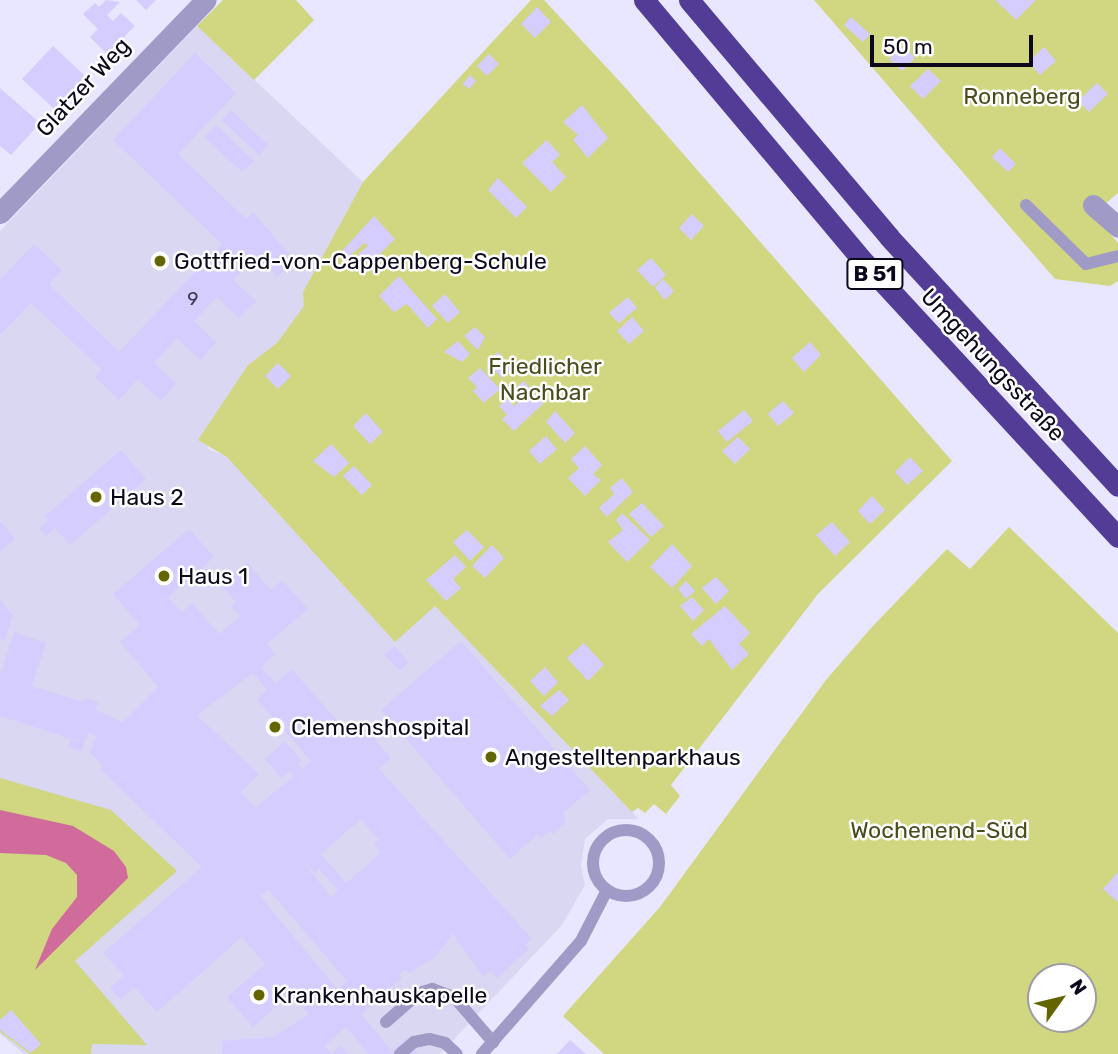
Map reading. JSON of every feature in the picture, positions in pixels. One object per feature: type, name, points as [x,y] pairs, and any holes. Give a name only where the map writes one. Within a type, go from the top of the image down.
[{"type":"highway","name":"Umgehungsstraße","points":[[644,0],[883,283],[1118,537]]},
{"type":"highway","name":"Umgehungsstraße","points":[[689,0],[889,237],[1118,486]]},
{"type":"street","name":"Glatzer Weg","points":[[0,213],[206,0]]},
{"type":"street","points":[[1094,205],[1118,228]]},
{"type":"lane","points":[[1026,205],[1086,264],[1118,256]]},
{"type":"lane","points":[[625,830],[649,839],[659,859],[652,883],[631,896],[607,890],[594,872],[600,842],[625,830]]},
{"type":"lane","points":[[482,1054],[580,942],[607,890]]},
{"type":"lane","points":[[386,1022],[419,993],[432,989],[454,997],[493,1042]]},
{"type":"lane","points":[[400,1054],[414,1042],[430,1039],[445,1043],[457,1054]]},
{"type":"shaded area","name":"Clemenshospital","points":[[197,26],[363,182],[303,292],[305,306],[277,343],[248,365],[207,449],[227,456],[395,641],[435,606],[639,819],[608,819],[585,839],[581,866],[585,885],[562,925],[440,1054],[24,1054],[0,1034],[0,231]]},
{"type":"shaded area","points":[[0,810],[73,826],[114,851],[126,867],[128,878],[35,970],[52,929],[77,897],[77,875],[66,863],[46,855],[0,853]]},
{"type":"green space","points":[[223,0],[296,0],[314,20],[254,80],[197,26]]},
{"type":"green space","name":"Friedlicher Nachbar","points":[[531,0],[544,0],[622,84],[952,461],[818,594],[671,785],[680,796],[666,814],[654,804],[645,813],[638,808],[632,812],[435,606],[395,642],[227,457],[198,440],[248,365],[277,343],[304,306],[303,292],[363,182]]},
{"type":"green space","name":"Ronneberg","points":[[814,0],[1118,0],[1118,193],[1093,214],[1118,243],[1118,281],[1110,286],[1055,279]]},
{"type":"green space","name":"Wochenend-Süd","points":[[1009,527],[1118,633],[1118,1054],[604,1054],[563,1016],[660,907],[826,680],[871,628],[947,549],[970,569]]},
{"type":"green space","points":[[0,778],[111,810],[177,871],[75,961],[147,1045],[92,1044],[91,1054],[30,1054],[0,1032]]},
{"type":"building","points":[[106,0],[120,2],[107,15],[113,21],[121,13],[135,26],[107,54],[90,37],[98,29],[83,14],[95,3],[99,7]]},
{"type":"building","points":[[136,0],[156,0],[146,10]]},
{"type":"building","points":[[995,0],[1036,0],[1016,20]]},
{"type":"building","points":[[537,7],[551,22],[535,38],[521,24]]},
{"type":"building","points":[[851,17],[870,34],[863,42],[844,25]]},
{"type":"building","points":[[53,46],[85,76],[54,109],[22,79]]},
{"type":"building","points":[[904,46],[915,58],[902,71],[889,59]]},
{"type":"building","points":[[1044,47],[1056,61],[1040,75],[1028,62]]},
{"type":"building","points":[[195,53],[236,93],[178,154],[246,219],[253,212],[294,260],[278,277],[256,256],[233,280],[256,301],[239,318],[217,297],[194,321],[216,342],[200,360],[177,338],[154,363],[176,383],[161,401],[138,379],[119,400],[95,377],[102,370],[31,303],[0,335],[0,280],[34,244],[62,270],[49,284],[119,352],[222,244],[113,140]]},
{"type":"building","points":[[489,54],[499,64],[487,76],[477,66]]},
{"type":"building","points":[[928,69],[941,81],[923,99],[910,86]]},
{"type":"building","points":[[470,75],[476,81],[469,89],[463,84]]},
{"type":"building","points":[[1097,83],[1108,94],[1089,112],[1078,101]]},
{"type":"building","points":[[0,88],[40,123],[11,155],[0,146]]},
{"type":"building","points":[[582,105],[608,138],[588,158],[573,140],[578,135],[563,122]]},
{"type":"building","points":[[231,110],[268,145],[259,155],[222,120]]},
{"type":"building","points":[[216,125],[254,161],[242,172],[204,137]]},
{"type":"building","points":[[547,140],[560,155],[552,162],[566,177],[551,192],[522,163]]},
{"type":"building","points":[[1000,148],[1016,164],[1008,172],[992,157]]},
{"type":"building","points":[[498,178],[527,207],[516,218],[488,190]]},
{"type":"building","points":[[692,214],[704,226],[691,240],[679,228]]},
{"type":"building","points":[[374,216],[395,239],[369,265],[358,254],[368,246],[365,243],[348,257],[342,251]]},
{"type":"building","points":[[651,258],[666,275],[653,287],[637,270]]},
{"type":"building","points":[[399,276],[437,319],[428,328],[407,304],[394,312],[379,296]]},
{"type":"building","points":[[663,279],[674,291],[665,300],[655,288]]},
{"type":"building","points":[[445,294],[460,312],[448,323],[432,306]]},
{"type":"building","points":[[628,297],[637,308],[619,323],[609,313]]},
{"type":"building","points":[[632,317],[644,331],[629,344],[617,331]]},
{"type":"building","points":[[475,327],[485,337],[478,350],[464,336]]},
{"type":"building","points":[[458,341],[470,354],[462,362],[444,352]]},
{"type":"building","points":[[810,342],[821,355],[804,372],[792,358]]},
{"type":"building","points":[[498,352],[513,368],[502,378],[487,362]]},
{"type":"building","points":[[278,363],[291,376],[278,389],[265,376]]},
{"type":"building","points":[[480,368],[500,389],[484,403],[473,391],[477,387],[468,378]]},
{"type":"building","points":[[524,381],[543,404],[514,431],[502,419],[507,415],[499,406],[508,399],[514,406],[518,403],[510,392]]},
{"type":"building","points":[[783,401],[794,413],[778,426],[768,414]]},
{"type":"building","points":[[744,410],[753,421],[727,442],[718,431]]},
{"type":"building","points":[[555,411],[575,433],[565,443],[546,422]]},
{"type":"building","points":[[366,413],[383,432],[370,444],[353,426]]},
{"type":"building","points":[[546,436],[557,449],[540,464],[529,451]]},
{"type":"building","points":[[738,437],[750,449],[735,464],[722,451]]},
{"type":"building","points":[[331,444],[349,463],[334,477],[313,461]]},
{"type":"building","points":[[585,446],[602,465],[593,474],[601,480],[585,496],[568,478],[579,468],[571,459]]},
{"type":"building","name":"Haus 2","points":[[121,450],[146,479],[70,545],[55,528],[46,536],[39,528],[48,520],[45,516]]},
{"type":"building","points":[[910,457],[923,471],[907,485],[895,472]]},
{"type":"building","points":[[354,466],[372,485],[362,495],[343,476]]},
{"type":"building","points":[[622,478],[633,492],[607,517],[599,508],[614,494],[610,488]]},
{"type":"building","points":[[872,496],[885,510],[870,524],[858,511]]},
{"type":"building","points":[[642,503],[664,526],[651,537],[629,514]]},
{"type":"building","points":[[622,513],[650,540],[627,562],[608,542],[623,530],[616,520]]},
{"type":"building","points":[[0,521],[15,539],[0,552]]},
{"type":"building","points":[[832,522],[850,542],[835,556],[816,535]]},
{"type":"building","points":[[189,529],[214,557],[168,597],[182,612],[192,603],[219,634],[240,616],[231,607],[236,602],[221,585],[247,562],[271,590],[282,580],[308,609],[267,644],[275,654],[261,667],[275,683],[292,669],[347,732],[359,721],[391,758],[379,769],[532,939],[525,945],[529,949],[497,978],[491,971],[483,977],[450,930],[452,936],[434,958],[409,973],[405,969],[399,975],[402,978],[361,1014],[392,1051],[406,1039],[418,1054],[369,1054],[346,1027],[324,1046],[331,1054],[222,1054],[222,1041],[273,1037],[309,1014],[291,993],[253,1027],[227,997],[265,964],[242,937],[157,1012],[134,987],[120,999],[110,988],[124,975],[103,953],[202,867],[100,769],[103,766],[90,753],[96,736],[88,733],[82,751],[68,747],[71,739],[0,716],[0,675],[14,632],[46,643],[32,686],[83,702],[84,698],[98,702],[96,710],[123,722],[158,687],[120,642],[140,625],[113,594]],"holes":[[[253,673],[267,690],[257,699],[311,761],[302,769],[298,764],[302,761],[285,741],[265,759],[282,778],[290,771],[294,776],[255,808],[241,792],[259,774],[197,715]],[[361,819],[379,840],[374,844],[381,853],[346,883],[321,854]],[[303,861],[315,873],[319,869],[338,890],[331,897]],[[268,889],[347,981],[338,990],[260,896]]]},
{"type":"building","points":[[467,530],[484,547],[470,561],[453,542]]},
{"type":"building","points":[[672,544],[692,566],[672,588],[650,567]]},
{"type":"building","points":[[492,545],[504,558],[485,578],[472,566]]},
{"type":"building","points":[[455,555],[466,567],[453,579],[461,588],[446,601],[426,580]]},
{"type":"building","points":[[716,577],[729,591],[716,604],[702,588]]},
{"type":"building","points":[[686,581],[695,591],[686,599],[678,589]]},
{"type":"building","points":[[692,597],[704,610],[693,621],[680,606]]},
{"type":"building","points":[[0,600],[13,615],[5,640],[0,639]]},
{"type":"building","points":[[725,606],[750,633],[739,644],[749,654],[732,670],[709,639],[702,646],[691,634]]},
{"type":"building","name":"Angestelltenparkhaus","points":[[461,641],[590,790],[563,813],[566,823],[553,834],[550,831],[541,838],[537,835],[510,859],[381,710]]},
{"type":"building","points":[[584,643],[604,665],[588,681],[567,658]]},
{"type":"building","points":[[394,646],[409,662],[400,671],[384,655]]},
{"type":"building","points":[[545,667],[558,682],[544,696],[530,681]]},
{"type":"building","points":[[559,690],[569,700],[552,716],[540,706]]},
{"type":"building","points":[[1118,872],[1118,902],[1103,889]]},
{"type":"building","points":[[11,1010],[41,1044],[31,1053],[0,1030],[0,1020]]},
{"type":"building","points":[[570,1040],[586,1054],[557,1054]]},
{"type":"building","points":[[341,1045],[348,1054],[331,1054]]},
{"type":"place","name":"Gottfried-von-Cappenberg-Schule","points":[[160,261]]},
{"type":"place","name":"Haus 2","points":[[96,497]]},
{"type":"place","name":"Haus 1","points":[[164,576]]},
{"type":"place","name":"Clemenshospital","points":[[275,727]]},
{"type":"place","name":"Angestelltenparkhaus","points":[[491,757]]},
{"type":"place","name":"Krankenhauskapelle","points":[[259,995]]}]
